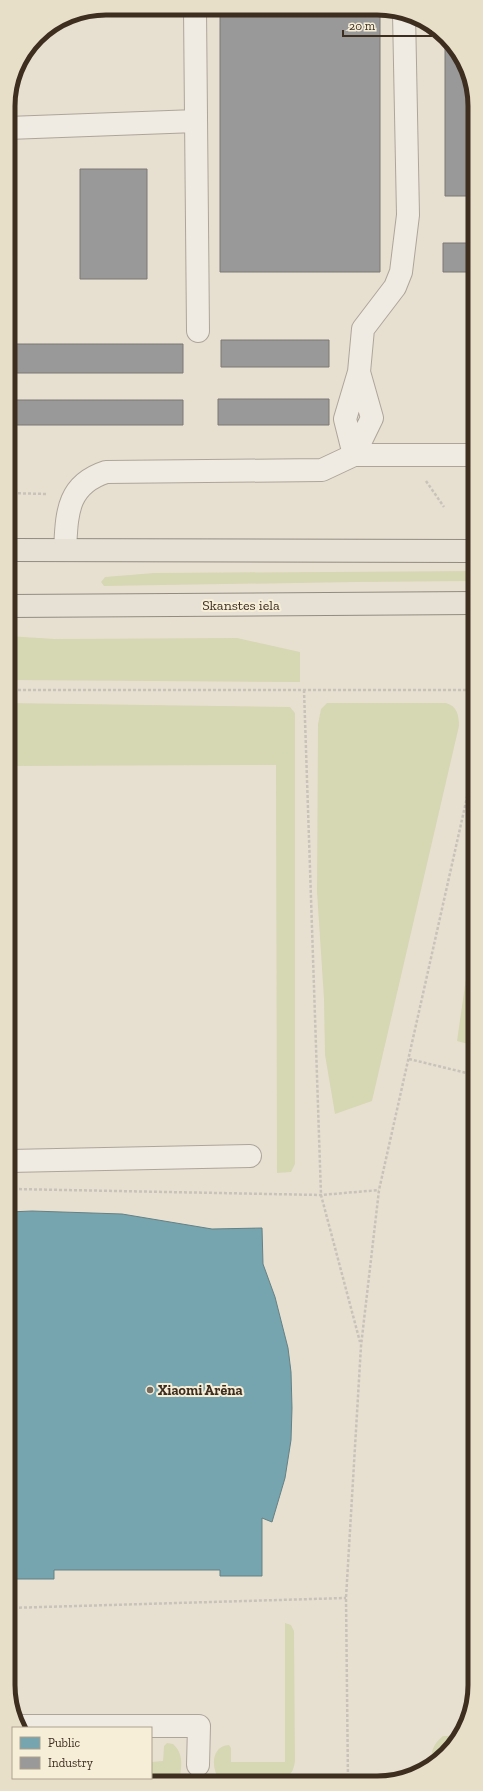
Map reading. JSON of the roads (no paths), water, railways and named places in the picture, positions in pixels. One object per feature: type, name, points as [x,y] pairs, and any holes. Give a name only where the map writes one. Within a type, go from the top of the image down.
[{"type":"main road","points":[[15,550],[468,551]]},
{"type":"main road","name":"Skanstes iela","points":[[15,606],[468,603]]},
{"type":"lane","points":[[195,15],[198,331]]},
{"type":"lane","points":[[354,455],[372,418],[359,372],[363,329],[395,287],[401,272],[408,215],[404,19]]},
{"type":"lane","points":[[15,128],[196,121]]},
{"type":"lane","points":[[66,550],[68,513],[77,492],[84,482],[106,472],[322,470],[354,455],[468,454]]},
{"type":"lane","points":[[15,1161],[250,1156]]},
{"type":"lane","points":[[25,1726],[199,1726],[198,1765]]},
{"type":"place","name":"Xiaomi Arēna","points":[[150,1390]]}]
